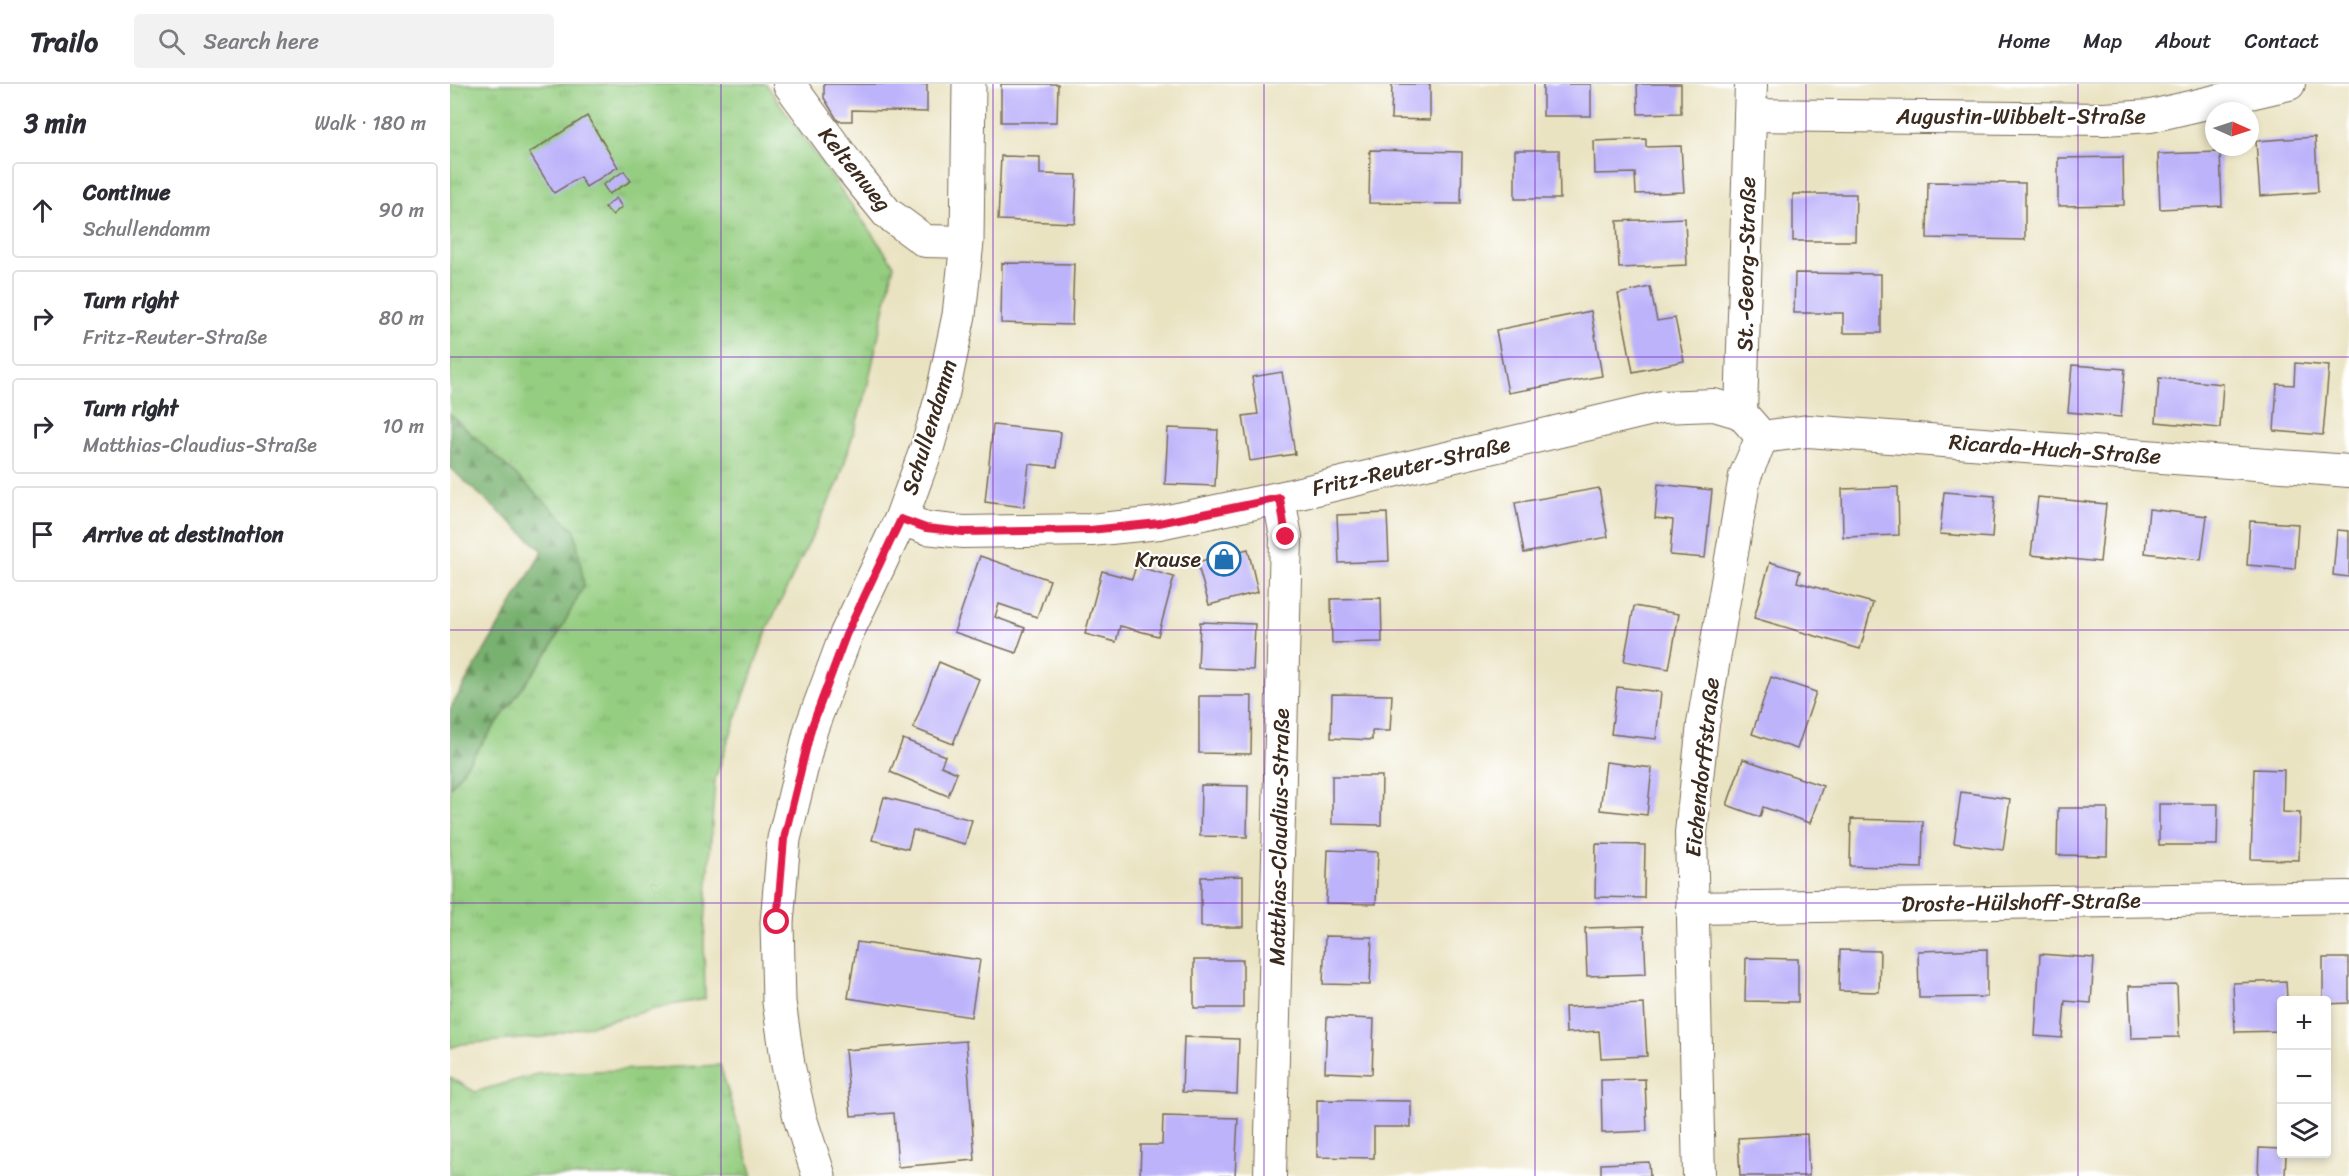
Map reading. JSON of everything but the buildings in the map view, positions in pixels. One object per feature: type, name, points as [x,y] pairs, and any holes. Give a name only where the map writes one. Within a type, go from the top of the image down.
[{"type":"main road","name":"Schullendamm","points":[[819,1176],[800,1118],[788,1065],[779,1002],[777,922],[784,839],[811,729],[846,635],[901,519],[928,445],[944,392],[959,315],[968,242],[969,84]]},
{"type":"street","name":"Keltenweg","points":[[789,84],[852,170],[887,213],[925,241],[968,242]]},
{"type":"street","name":"St.-Georg-Straße","points":[[1741,413],[1751,84]]},
{"type":"street","name":"Augustin-Wibbelt-Straße","points":[[1750,115],[2104,119],[2151,116],[2289,84]]},
{"type":"street","name":"Fritz-Reuter-Straße","points":[[901,519],[926,528],[963,532],[1090,530],[1159,523],[1280,498],[1661,407],[1714,405],[1741,413]]},
{"type":"street","points":[[1741,413],[1762,437]]},
{"type":"street","name":"Ricarda-Huch-Straße","points":[[1762,437],[1808,431],[2349,471]]},
{"type":"street","name":"Eichendorffstraße","points":[[1699,1176],[1691,833],[1703,724],[1745,477],[1762,437]]},
{"type":"street","name":"Matthias-Claudius-Straße","points":[[1270,1176],[1286,537],[1280,498]]},
{"type":"street","name":"Droste-Hülshoff-Straße","points":[[1692,908],[2349,897]]},
{"type":"green space","points":[[450,84],[766,84],[894,265],[867,388],[839,481],[768,627],[715,779],[704,941],[705,999],[544,1037],[462,1044],[450,1048],[450,788],[551,648],[584,585],[473,437],[450,414]]},
{"type":"green space","points":[[450,414],[575,530],[584,585],[551,648],[450,788],[450,709],[543,551],[450,468]]},
{"type":"green space","points":[[720,1065],[753,1176],[450,1176],[450,1077],[475,1092],[537,1074]]},
{"type":"place","name":"Krause","points":[[1224,559]]},
{"type":"route","points":[[777,922],[784,839],[811,729],[846,635],[901,519],[926,528],[963,532],[1090,530],[1159,523],[1280,498],[1286,537]]}]
